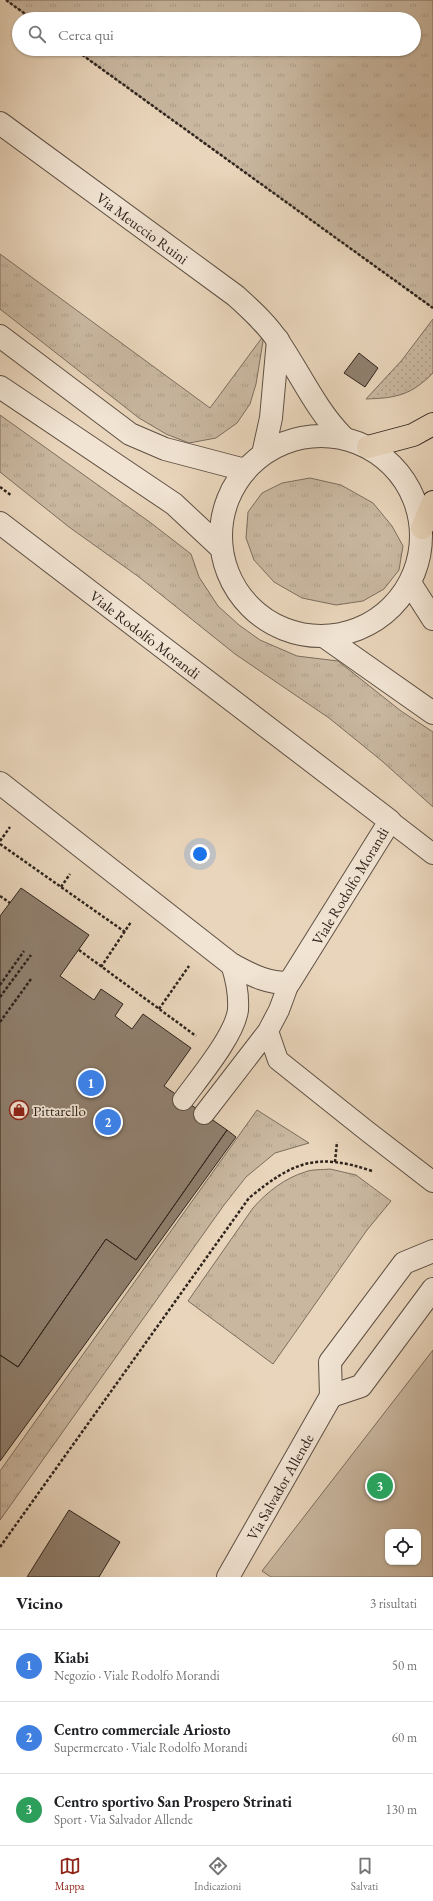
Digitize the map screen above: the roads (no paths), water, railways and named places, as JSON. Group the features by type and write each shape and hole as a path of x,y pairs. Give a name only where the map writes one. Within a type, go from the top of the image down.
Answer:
{"highway":[{"path":"368,447 413,435 433,424"},
{"path":"422,528 433,502"}],"street":[{"name":"Via Meuccio Ruini","path":"0,123 236,296 258,316 278,340 331,425 343,437"},
{"path":"0,336 130,434 165,449 245,470"},
{"path":"263,454 271,418 278,340"},
{"path":"0,386 174,504 221,548"},
{"path":"315,435 343,437 368,447 389,461 406,480 416,503 422,528 418,566 410,583 395,605 375,622 351,632 325,637 301,635 277,627 256,613 240,595 228,573 221,548 221,528 226,507 233,488 245,470 263,454 288,441 315,435"},
{"name":"Viale Rodolfo Morandi","path":"0,522 390,821 289,984"},
{"path":"410,583 433,619"},
{"path":"325,637 433,713"},
{"path":"0,783 232,964 260,980 289,984"},
{"path":"433,1251 404,1263 330,1362 331,1396 362,1386 433,1289"},
{"name":"Via Salvador Allende","path":"228,1577 331,1396"}],"lane":[{"path":"390,821 433,854"},
{"path":"183,1100 229,1034 238,1011 238,989 232,964"},
{"path":"204,1114 268,1031 279,1010 289,984"},
{"path":"268,1031 278,1060 433,1182"}],"place":[{"name":"Kiabi","path":"91,1083"},
{"name":"Pittarello","path":"19,1110"},
{"name":"Centro commerciale Ariosto","path":"108,1122"},
{"name":"Centro sportivo San Prospero Strinati","path":"380,1486"}]}
